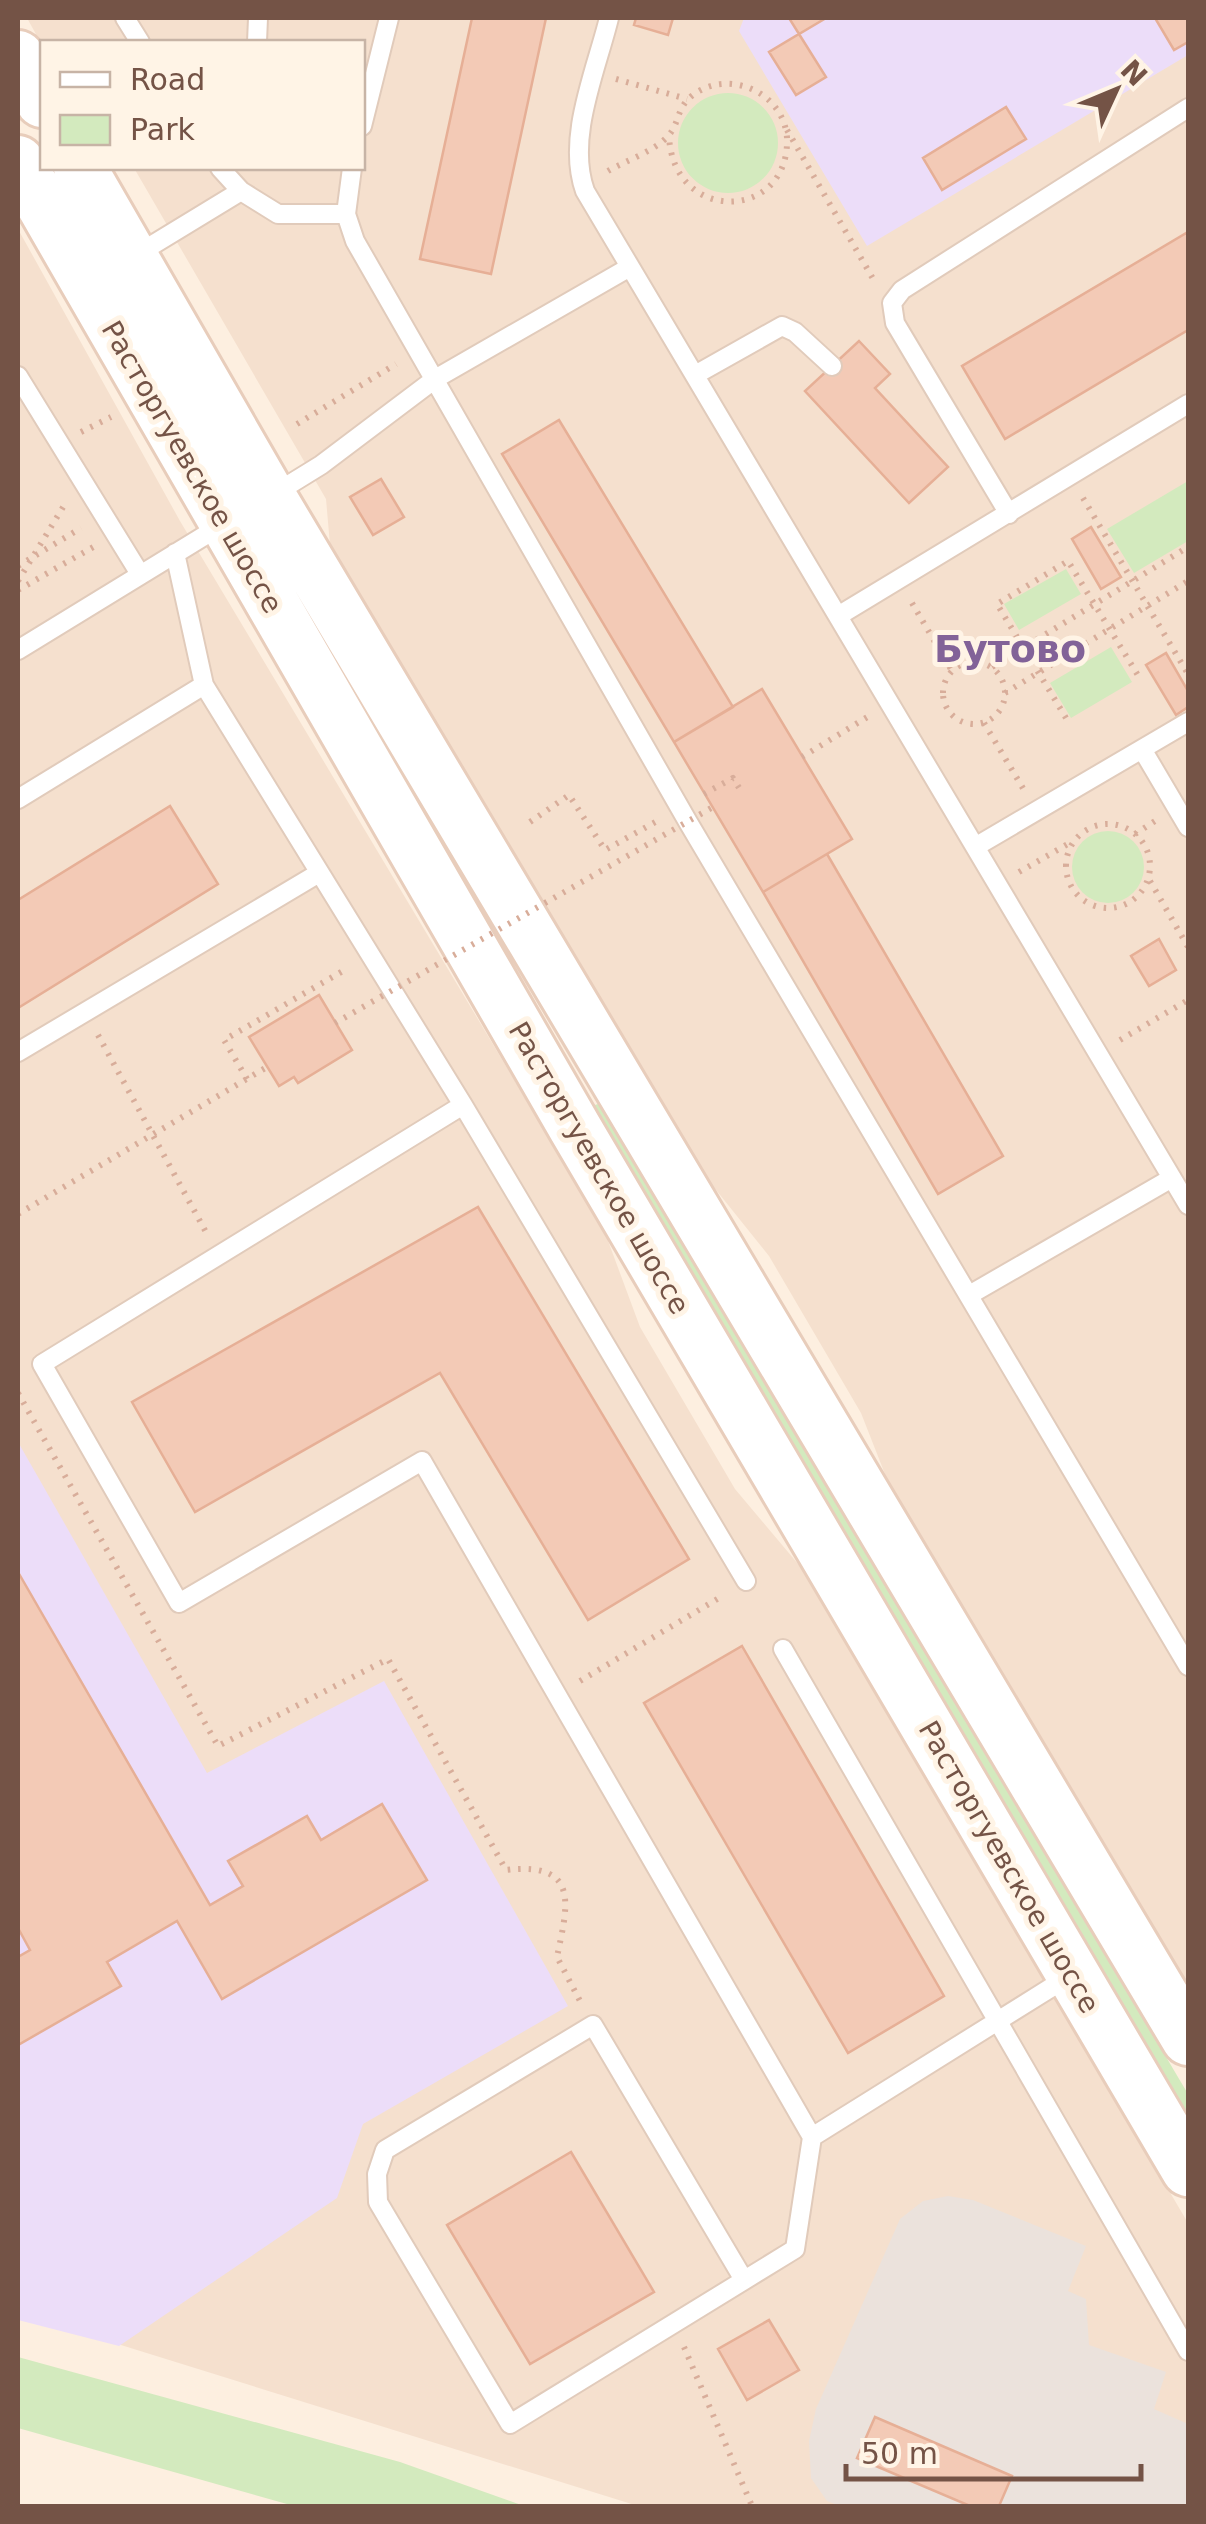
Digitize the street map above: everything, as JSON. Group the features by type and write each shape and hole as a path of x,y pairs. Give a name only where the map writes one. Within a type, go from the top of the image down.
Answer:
{"main road":[{"path":"18,57 40,97"},
{"name":"Расторгуевское шоссе","path":"18,162 246,510 1188,2040"},
{"name":"Расторгуевское шоссе","path":"81,170 131,258 246,510 1072,1974 1188,2170"}],"lane":[{"path":"125,18 139,40"},
{"path":"365,114 389,18"},
{"path":"609,18 580,141 577,166 583,185 1188,1205"},
{"path":"1009,514 895,323 892,303 902,290 1188,108"},
{"path":"222,170 241,191 278,214 346,214"},
{"path":"352,170 346,214 356,241 680,808 1188,1666"},
{"path":"131,258 241,191"},
{"path":"18,650 321,465 435,379 630,267"},
{"path":"695,376 782,326 795,332 832,366"},
{"path":"18,376 140,574"},
{"path":"838,616 1188,404"},
{"path":"175,553 204,685 464,1105 746,1581"},
{"path":"18,799 204,685"},
{"path":"975,847 1188,722"},
{"path":"1142,749 1188,828"},
{"path":"18,1052 319,873"},
{"path":"464,1105 42,1364 179,1603 422,1461 812,2137 794,2249 744,2280 510,2424 378,2202 378,2174 385,2150 592,2024 744,2280"},
{"path":"971,1294 1172,1178"},
{"path":"783,1648 1188,2350"},
{"path":"812,2137 1072,1974"}],"path":[{"path":"596,73 687,99"},
{"path":"786,129 782,170 752,198 732,203 711,200 678,176 670,157 668,136 687,99 704,88 724,83 745,86 778,110 876,285 892,303"},
{"path":"583,185 668,136"},
{"path":"298,424 418,350"},
{"path":"1069,476 1188,674"},
{"path":"18,581 81,478"},
{"path":"18,566 104,514"},
{"path":"18,590 116,534"},
{"path":"992,667 1188,547"},
{"path":"1066,718 998,604 1068,561 1139,678"},
{"path":"898,580 952,670"},
{"path":"1006,694 1001,676 992,667 969,661 952,670 942,693 946,708 957,720 972,725 984,723 998,714 1006,694 1188,581"},
{"path":"802,757 890,703"},
{"path":"984,723 1037,811"},
{"path":"530,822 570,795 605,850 733,778 741,791"},
{"path":"335,1023 713,807"},
{"path":"998,885 1103,824 1120,826 1146,847 1149,880 1188,948"},
{"path":"1074,840 1066,871 1070,886 1095,907 1127,904 1149,880"},
{"path":"247,1078 224,1040 370,955"},
{"path":"1098,1053 1188,1000"},
{"path":"85,1012 218,1256"},
{"path":"18,1214 268,1067"},
{"path":"18,1393 218,1746 388,1659 506,1870 531,1867 552,1877 567,1898 568,1920 558,1957 592,2024"},
{"path":"557,1695 746,1581"},
{"path":"674,2323 752,2506"}],"shaded area":[{"path":"27,18 1188,18 1188,2001 903,1520 861,1413 769,1256 696,1165 330,545 326,499 135,170 365,170 365,40 40,41"},
{"path":"744,18 1188,18 1188,55 867,246 739,31"},
{"path":"18,229 180,521 604,1230 640,1327 735,1489 804,1571 1188,2223 1188,2506 638,2506 18,2313"},
{"path":"18,1442 207,1773 384,1681 568,2006 363,2124 337,2198 119,2346 18,2320"},
{"path":"948,2196 973,2200 1086,2246 1068,2291 1086,2299 1089,2345 1166,2372 1154,2409 1188,2424 1188,2506 840,2506 827,2501 811,2478 809,2441 816,2409 900,2219 923,2201"}],"green space":[{"path":"728,93 747,97 764,107 774,124 778,143 774,162 764,179 747,189 728,193 709,189 692,179 682,162 678,143 682,124 692,107 709,97"},
{"path":"1188,481 1188,541 1134,573 1107,529"},
{"path":"1066,569 1081,594 1019,630 1004,604"},
{"path":"1111,647 1132,682 1071,718 1050,683"},
{"path":"1108,831 1122,833 1134,841 1142,853 1142,881 1134,893 1122,901 1108,903 1094,901 1082,893 1074,881 1072,867 1074,853 1082,841 1094,833"},
{"path":"601,1103 1188,2094 1188,2124 589,1107"},
{"path":"18,2357 400,2462 524,2506 294,2506 18,2428"}],"building":[{"path":"472,18 546,18 491,274 420,259"},
{"path":"636,18 673,18 668,35 634,25"},
{"path":"789,18 826,18 799,34"},
{"path":"1155,18 1188,18 1188,42 1174,50"},
{"path":"799,34 826,77 796,95 769,52"},
{"path":"1006,107 1026,139 942,190 923,158"},
{"path":"1188,232 1188,330 1005,439 962,366"},
{"path":"859,341 890,374 875,388 948,467 909,503 805,391"},
{"path":"559,420 733,707 674,742 502,454"},
{"path":"381,479 404,517 373,535 350,497"},
{"path":"1091,527 1121,577 1101,589 1072,539"},
{"path":"1166,653 1188,691 1188,707 1176,715 1146,665"},
{"path":"762,689 852,839 763,892 674,742"},
{"path":"170,806 218,884 18,1008 18,900"},
{"path":"827,854 1003,1156 938,1194 763,892"},
{"path":"1159,939 1176,970 1149,986 1131,956"},
{"path":"319,995 352,1050 298,1083 294,1077 279,1086 249,1037"},
{"path":"478,1207 689,1559 588,1620 440,1373 195,1512 132,1402"},
{"path":"18,1572 210,1905 243,1886 228,1861 307,1816 321,1840 382,1804 427,1880 222,1999 177,1921 107,1962 121,1986 18,2045 18,1957 30,1950 18,1928"},
{"path":"742,1646 944,1996 848,2053 644,1703"},
{"path":"571,2152 654,2292 530,2364 447,2225"},
{"path":"769,2320 799,2370 747,2400 718,2349"},
{"path":"875,2417 1012,2476 999,2506 970,2506 857,2458"}],"district":[{"name":"Бутово","path":"1010,649"}]}
